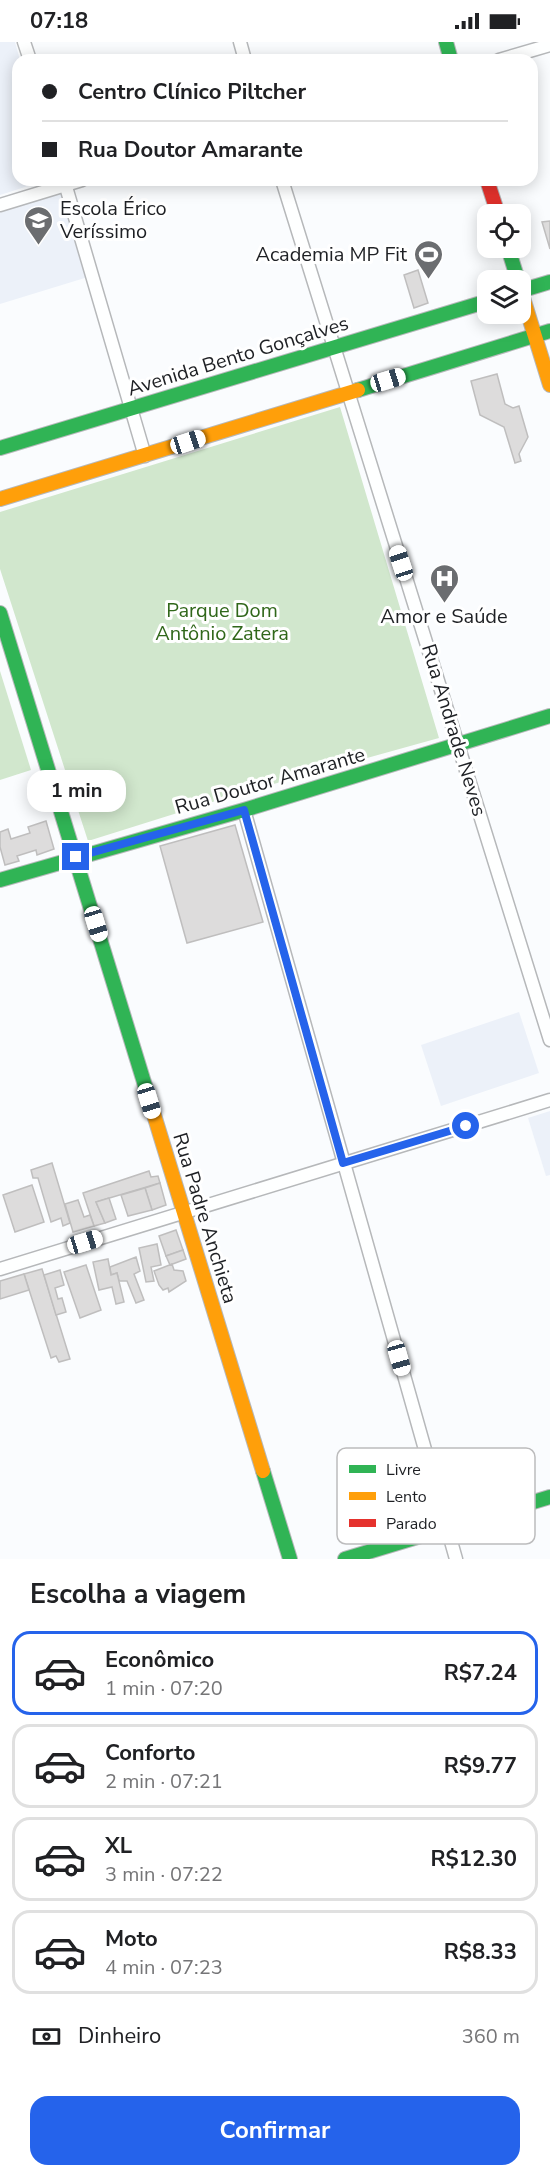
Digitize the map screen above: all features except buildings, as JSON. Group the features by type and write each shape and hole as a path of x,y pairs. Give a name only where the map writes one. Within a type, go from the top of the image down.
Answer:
{"main road":[{"path":"490,186 495,204"},
{"path":"531,287 550,282"},
{"name":"Avenida Bento Gonçalves","path":"0,448 477,304"},
{"path":"531,323 550,385"},
{"path":"0,499 550,331"},
{"name":"Rua Padre Anchieta","path":"0,614 290,1559"},
{"name":"Rua Doutor Amarante","path":"0,879 244,810 550,716"},
{"path":"535,1502 550,1497"},
{"path":"345,1559 396,1544"}],"street":[{"path":"519,54 550,45"},
{"path":"0,205 53,186"},
{"path":"65,186 145,456"},
{"name":"Rua Andrade Neves","path":"284,186 550,1040"},
{"path":"244,810 424,1448"},
{"path":"0,1269 550,1100"},
{"path":"452,1544 456,1559"}],"shaded area":[{"path":"0,42 15,42 18,54 12,54 12,186 28,186 0,195"},
{"name":"Escola Érico Veríssimo","path":"63,193 88,277 0,304 0,212"},
{"path":"519,1012 539,1073 441,1106 421,1045"},
{"path":"550,1111 550,1175 546,1176 528,1118"}],"green space":[{"name":"Parque Dom Antônio Zatera","path":"340,407 439,738 241,793 88,841 0,569 0,512"},
{"path":"0,671 31,770 0,780"}],"traffic: fast":[{"path":"446,42 449,54"},
{"path":"511,258 515,270"},
{"path":"531,288 550,282"},
{"path":"0,448 477,304"},
{"path":"358,390 550,331"},
{"path":"0,613 151,1105"},
{"path":"0,880 244,810 550,716"},
{"path":"263,1471 290,1559"},
{"path":"535,1502 550,1497"},
{"path":"345,1559 395,1544"}],"traffic: slow":[{"path":"531,324 550,385"},
{"path":"0,499 358,390"},
{"path":"151,1105 263,1471"}],"traffic: jam":[{"path":"489,186 495,204"}],"place":[{"name":"Escola Érico Veríssimo","path":"39,246"},
{"name":"Academia MP Fit","path":"428,280"},
{"name":"Amor e Saúde","path":"444,604"}],"route":[{"path":"76,857 244,810 343,1163 466,1126"}]}
